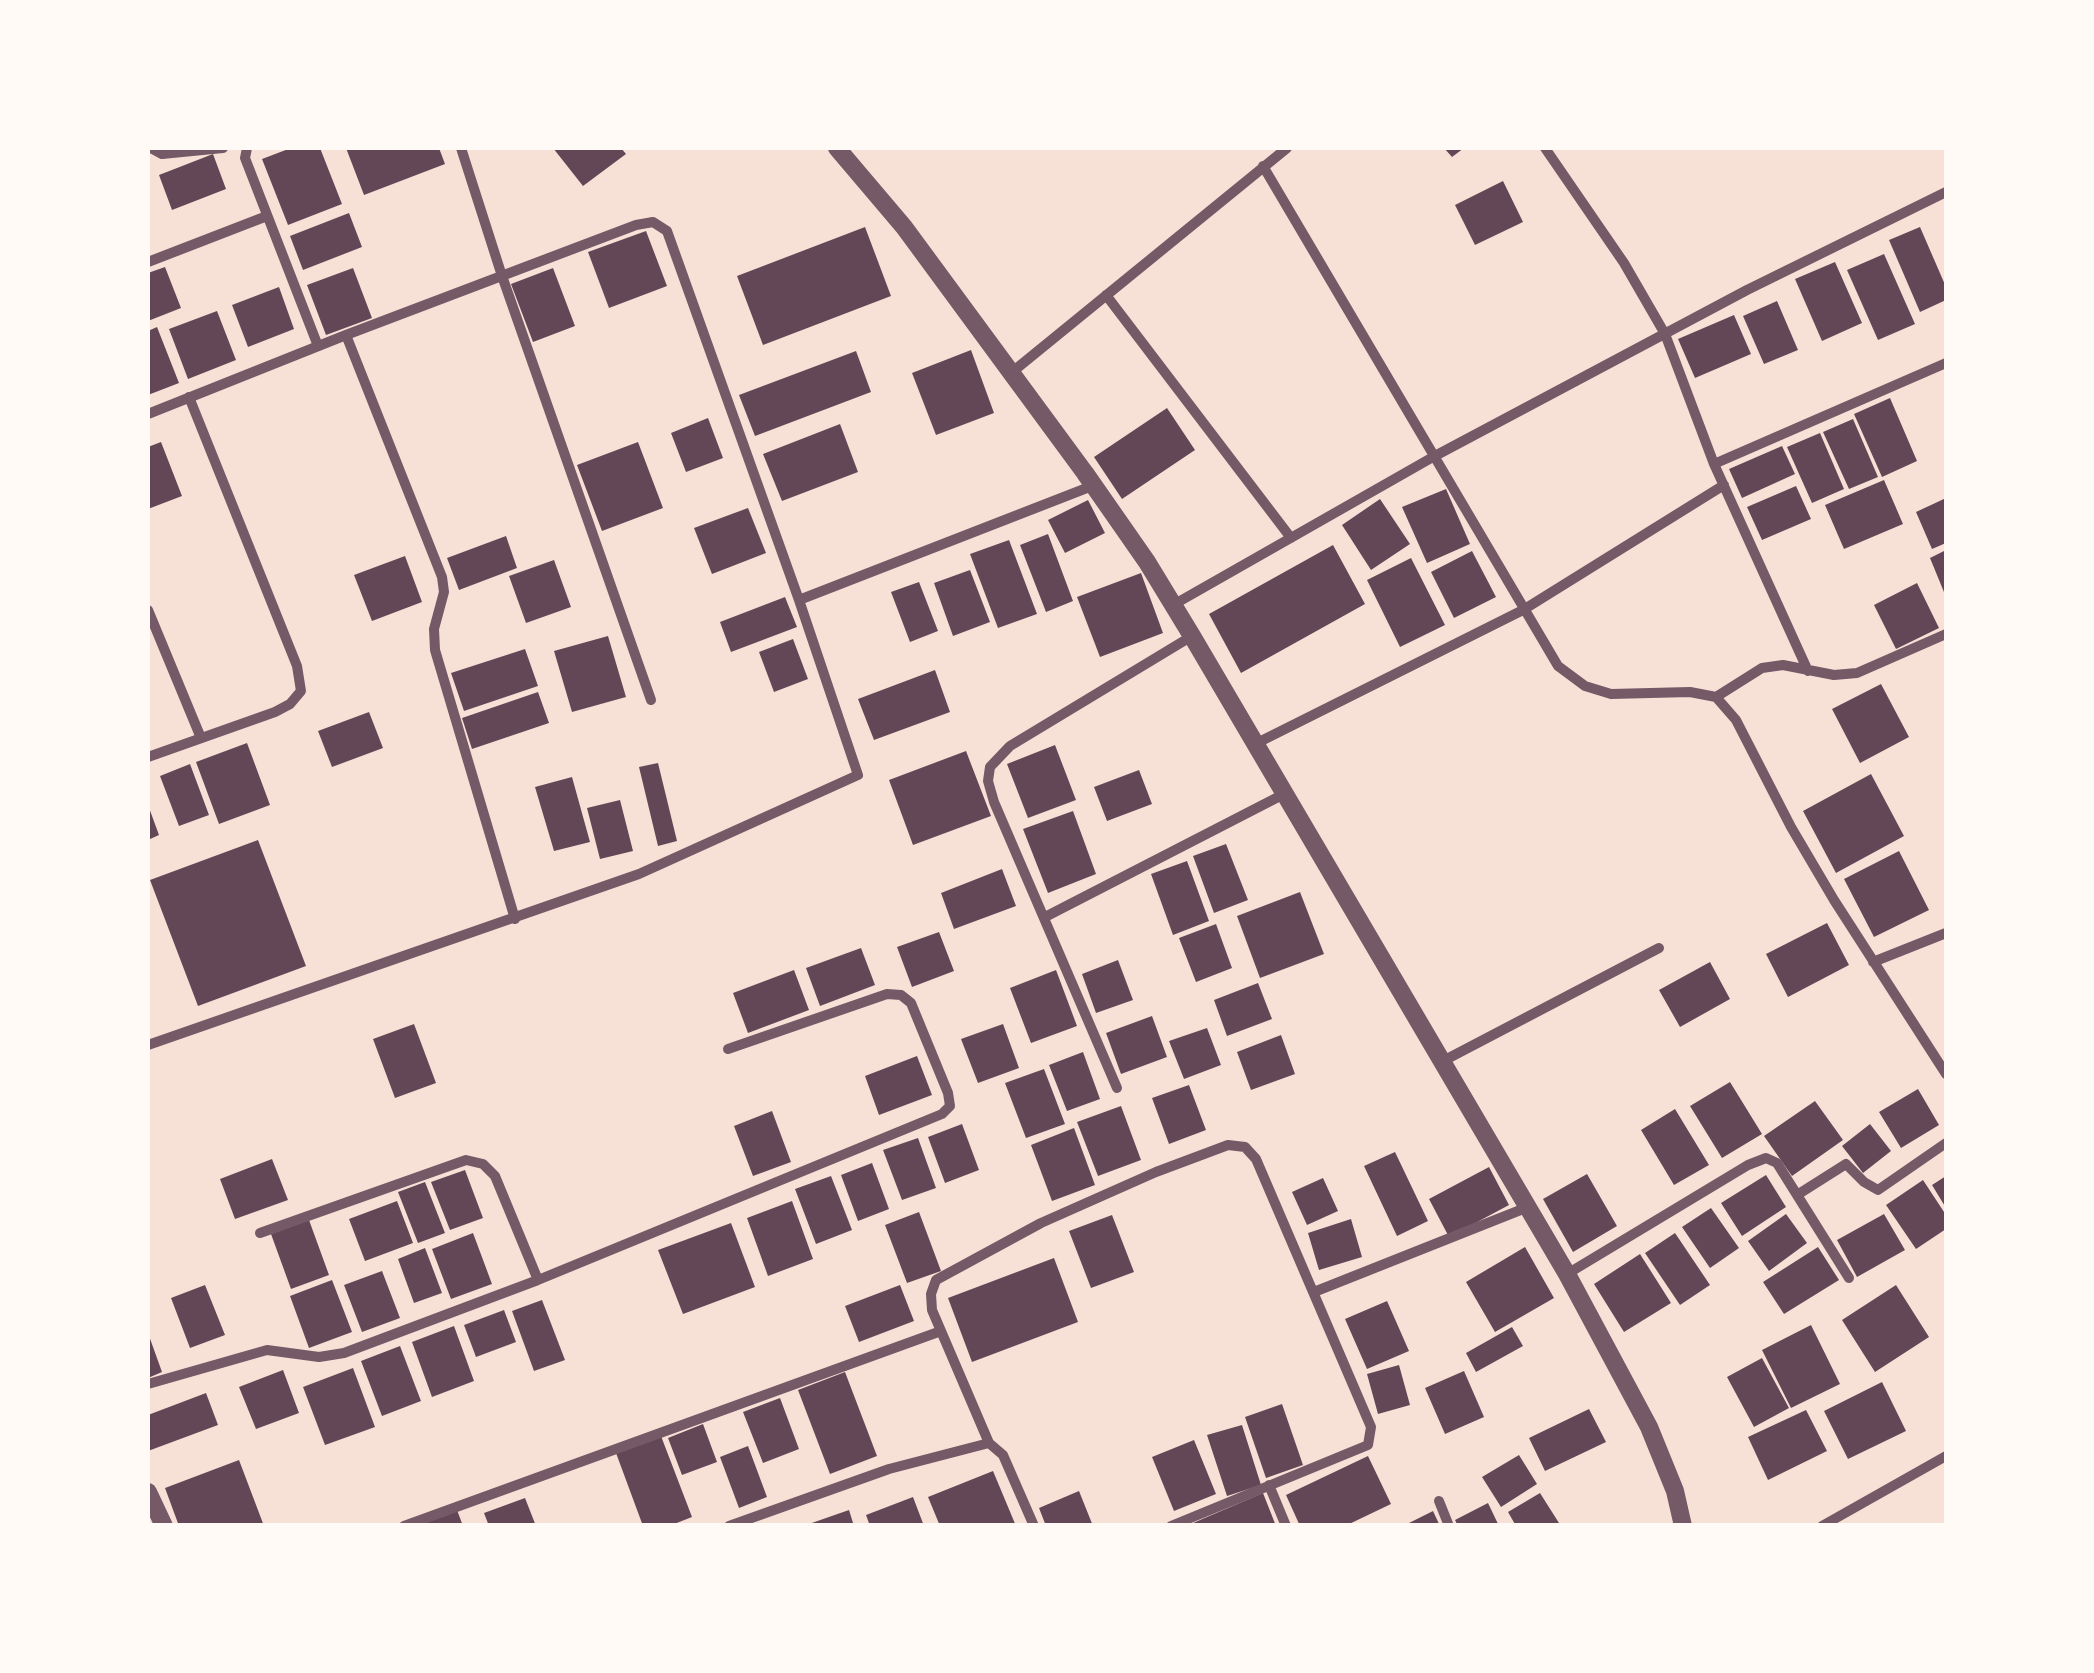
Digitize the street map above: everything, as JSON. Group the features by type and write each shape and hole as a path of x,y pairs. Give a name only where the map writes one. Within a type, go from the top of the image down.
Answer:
{"street":[{"path":"151,148 162,154 223,148"},
{"path":"247,148 245,158 318,346"},
{"path":"461,148 651,700"},
{"path":"837,148 904,227 1092,486 1173,605 1567,1274 1649,1428 1675,1491 1683,1526"},
{"path":"1011,373 1287,148"},
{"path":"1545,148 1624,263 1665,334 1714,464 1808,671"},
{"path":"1263,166 1558,666 1585,686 1611,694 1690,692 1716,697 1736,720 1791,826 1946,1074"},
{"path":"1173,605 1433,457 1946,192"},
{"path":"148,262 267,216"},
{"path":"148,414 346,335 636,225 653,222 667,230 858,775 639,874 148,1045"},
{"path":"1106,295 1291,538"},
{"path":"346,335 442,577 444,592 434,629 435,650 515,918"},
{"path":"1714,464 1946,363"},
{"path":"148,757 274,712 290,704 301,691 296,666 189,397"},
{"path":"1257,743 1523,610 1724,485"},
{"path":"799,600 1092,486"},
{"path":"148,610 201,738"},
{"path":"1716,697 1762,668 1782,665 1834,675 1858,672 1946,634"},
{"path":"1118,1088 994,802 988,781 990,767 1010,746 1192,636"},
{"path":"1045,917 1287,793"},
{"path":"1873,962 1946,933"},
{"path":"1443,1062 1660,948"},
{"path":"148,1384 267,1350 319,1358 344,1353 538,1280 942,1114 950,1106 912,1003 901,995 887,994 728,1049"},
{"path":"1797,1195 1846,1164 1878,1190 1946,1144"},
{"path":"1034,1526 1003,1455 989,1443 932,1310 931,1294 936,1280 1041,1223 1156,1172 1228,1146 1245,1146 1256,1159 1370,1427 1368,1445 1171,1526"},
{"path":"1567,1274 1766,1158 1777,1163 1849,1278"},
{"path":"260,1232 466,1160 483,1164 496,1176 538,1280"},
{"path":"1314,1292 1528,1206"},
{"path":"404,1526 940,1330"},
{"path":"729,1526 889,1470 989,1443"},
{"path":"1822,1526 1946,1456"},
{"path":"1269,1485 1286,1526"},
{"path":"148,1492 164,1526"},
{"path":"1439,1501 1449,1526"}],"building":[{"path":"291,148 320,148 342,204 288,225 262,159"},
{"path":"346,148 439,148 445,164 364,195"},
{"path":"553,148 621,148 626,154 583,186"},
{"path":"1444,148 1464,148 1452,157"},
{"path":"213,154 226,189 172,210 159,175"},
{"path":"1503,181 1523,222 1475,245 1455,205"},
{"path":"349,213 362,247 303,270 290,236"},
{"path":"865,227 891,296 763,345 737,276"},
{"path":"1920,227 1946,287 1946,300 1920,312 1889,240"},
{"path":"646,231 667,286 609,308 588,252"},
{"path":"1884,254 1915,324 1878,340 1847,270"},
{"path":"1835,262 1862,323 1822,341 1795,279"},
{"path":"165,267 181,308 148,321 148,273"},
{"path":"353,268 372,318 326,335 307,285"},
{"path":"553,268 575,326 533,342 511,284"},
{"path":"279,287 294,329 248,347 232,305"},
{"path":"1777,301 1798,350 1764,364 1743,316"},
{"path":"217,311 236,360 188,379 169,329"},
{"path":"1734,315 1751,354 1695,378 1678,339"},
{"path":"157,327 179,383 148,395 148,331"},
{"path":"971,350 994,413 936,435 912,373"},
{"path":"856,351 871,392 755,436 739,395"},
{"path":"1890,398 1917,461 1882,477 1854,414"},
{"path":"1167,408 1195,450 1122,499 1094,457"},
{"path":"708,418 723,458 686,472 671,433"},
{"path":"1853,419 1878,477 1849,489 1823,432"},
{"path":"840,424 858,472 782,501 763,454"},
{"path":"1820,433 1844,489 1812,503 1787,447"},
{"path":"161,442 182,496 148,509 148,447"},
{"path":"638,442 663,508 602,531 577,465"},
{"path":"1782,446 1795,474 1742,498 1729,469"},
{"path":"1884,480 1903,524 1844,549 1825,505"},
{"path":"1796,486 1811,519 1762,540 1747,507"},
{"path":"1446,489 1470,544 1427,563 1402,507"},
{"path":"1946,498 1946,543 1932,549 1916,512"},
{"path":"1380,499 1410,544 1371,570 1342,525"},
{"path":"1088,500 1105,533 1065,553 1048,520"},
{"path":"748,508 766,553 712,574 694,528"},
{"path":"1048,534 1073,601 1046,612 1020,545"},
{"path":"506,536 517,568 459,590 447,558"},
{"path":"1009,540 1037,614 998,628 970,554"},
{"path":"1333,545 1365,604 1241,673 1209,614"},
{"path":"1946,550 1946,597 1930,558"},
{"path":"1472,551 1496,597 1454,618 1431,572"},
{"path":"405,556 422,602 372,621 354,575"},
{"path":"1411,558 1445,625 1400,647 1367,580"},
{"path":"554,560 571,607 526,623 509,576"},
{"path":"970,570 990,622 953,636 934,583"},
{"path":"1141,573 1163,633 1100,657 1077,597"},
{"path":"919,582 938,631 910,642 891,592"},
{"path":"1917,583 1939,628 1896,649 1874,605"},
{"path":"785,597 797,627 731,652 720,622"},
{"path":"608,636 626,697 572,712 554,651"},
{"path":"793,639 808,679 774,692 759,652"},
{"path":"525,649 538,686 464,711 451,673"},
{"path":"935,670 950,712 874,740 858,699"},
{"path":"1881,684 1909,737 1860,763 1832,709"},
{"path":"538,692 549,723 472,749 462,718"},
{"path":"369,712 383,748 332,767 318,731"},
{"path":"247,743 270,805 219,824 196,762"},
{"path":"1055,745 1076,800 1028,818 1007,764"},
{"path":"966,751 991,816 913,845 889,780"},
{"path":"658,763 677,841 658,846 639,767"},
{"path":"190,764 209,815 179,826 160,776"},
{"path":"1139,770 1152,804 1107,821 1094,787"},
{"path":"1871,774 1904,836 1836,873 1803,811"},
{"path":"572,777 590,842 554,851 535,787"},
{"path":"620,800 633,851 600,859 587,808"},
{"path":"148,805 159,835 148,840"},
{"path":"1073,811 1096,874 1048,893 1023,829"},
{"path":"258,840 306,966 198,1006 150,880"},
{"path":"1226,844 1248,900 1214,913 1193,856"},
{"path":"1899,851 1929,910 1874,937 1844,879"},
{"path":"1187,861 1209,921 1173,935 1151,874"},
{"path":"1002,869 1016,906 954,929 941,893"},
{"path":"1300,892 1324,954 1260,978 1237,916"},
{"path":"1827,923 1849,965 1788,997 1766,954"},
{"path":"1216,924 1232,968 1196,982 1179,938"},
{"path":"939,932 954,971 912,987 897,947"},
{"path":"861,948 875,985 820,1006 806,968"},
{"path":"1118,960 1133,1000 1096,1013 1082,974"},
{"path":"1710,962 1730,999 1680,1027 1659,990"},
{"path":"794,970 809,1010 748,1033 733,993"},
{"path":"1056,970 1077,1026 1031,1043 1010,988"},
{"path":"1258,983 1272,1019 1227,1036 1214,1000"},
{"path":"1152,1016 1167,1057 1121,1074 1106,1033"},
{"path":"414,1024 436,1083 395,1098 373,1039"},
{"path":"1003,1024 1019,1068 978,1083 961,1039"},
{"path":"1207,1028 1221,1065 1184,1079 1169,1041"},
{"path":"1281,1035 1295,1074 1251,1090 1237,1052"},
{"path":"1083,1052 1100,1099 1067,1111 1049,1065"},
{"path":"917,1056 932,1095 879,1115 865,1076"},
{"path":"1044,1069 1065,1124 1026,1138 1005,1083"},
{"path":"1730,1082 1762,1134 1722,1158 1690,1106"},
{"path":"1189,1085 1206,1130 1169,1144 1152,1098"},
{"path":"1918,1089 1939,1125 1901,1148 1879,1112"},
{"path":"1815,1101 1843,1140 1792,1176 1764,1136"},
{"path":"1121,1106 1141,1160 1098,1176 1077,1122"},
{"path":"1675,1109 1709,1165 1674,1185 1641,1130"},
{"path":"772,1111 791,1162 753,1176 734,1126"},
{"path":"962,1124 979,1170 945,1183 928,1137"},
{"path":"1870,1124 1891,1151 1863,1173 1842,1146"},
{"path":"1074,1128 1095,1185 1052,1201 1031,1145"},
{"path":"918,1138 936,1188 902,1200 883,1150"},
{"path":"1395,1152 1428,1221 1397,1236 1364,1166"},
{"path":"272,1159 288,1200 235,1219 220,1179"},
{"path":"872,1163 889,1209 858,1221 841,1175"},
{"path":"1489,1167 1509,1205 1449,1237 1429,1199"},
{"path":"465,1170 483,1218 450,1230 431,1182"},
{"path":"1587,1174 1617,1226 1573,1252 1543,1199"},
{"path":"1766,1175 1786,1207 1742,1236 1721,1203"},
{"path":"831,1176 852,1230 816,1244 795,1189"},
{"path":"1946,1176 1946,1208 1932,1185"},
{"path":"1323,1178 1338,1211 1307,1225 1292,1192"},
{"path":"1923,1180 1946,1215 1946,1229 1916,1249 1886,1205"},
{"path":"425,1182 445,1233 418,1243 398,1192"},
{"path":"397,1201 413,1243 365,1261 349,1219"},
{"path":"792,1201 813,1259 768,1276 747,1218"},
{"path":"1711,1208 1739,1248 1710,1268 1682,1227"},
{"path":"919,1212 941,1271 907,1283 885,1225"},
{"path":"1786,1214 1807,1243 1769,1271 1748,1241"},
{"path":"1884,1214 1905,1250 1857,1277 1837,1240"},
{"path":"1112,1215 1134,1272 1091,1288 1069,1231"},
{"path":"1351,1219 1362,1257 1319,1270 1308,1233"},
{"path":"309,1220 329,1275 291,1289 271,1234"},
{"path":"731,1223 755,1287 683,1314 658,1250"},
{"path":"473,1233 492,1284 451,1299 432,1249"},
{"path":"1675,1233 1710,1285 1680,1305 1645,1253"},
{"path":"1525,1247 1554,1298 1495,1332 1466,1282"},
{"path":"1818,1247 1839,1280 1784,1314 1763,1282"},
{"path":"425,1248 442,1293 414,1303 398,1259"},
{"path":"1640,1254 1671,1303 1624,1332 1594,1284"},
{"path":"1054,1258 1078,1322 972,1362 948,1298"},
{"path":"382,1271 400,1318 362,1332 344,1285"},
{"path":"332,1280 352,1332 309,1348 290,1296"},
{"path":"205,1285 225,1335 190,1348 171,1298"},
{"path":"900,1285 914,1321 859,1342 845,1306"},
{"path":"1896,1285 1929,1337 1875,1372 1842,1320"},
{"path":"542,1300 565,1360 534,1371 512,1311"},
{"path":"1387,1301 1409,1351 1367,1369 1345,1319"},
{"path":"504,1310 516,1342 476,1357 464,1325"},
{"path":"1811,1325 1840,1384 1791,1408 1762,1350"},
{"path":"454,1326 474,1381 432,1397 412,1342"},
{"path":"1512,1327 1523,1346 1476,1372 1466,1353"},
{"path":"148,1333 162,1372 148,1378"},
{"path":"400,1346 421,1401 382,1416 361,1361"},
{"path":"1762,1358 1789,1408 1754,1427 1727,1377"},
{"path":"1399,1365 1410,1405 1378,1414 1367,1374"},
{"path":"353,1368 375,1427 325,1445 303,1387"},
{"path":"283,1370 299,1413 256,1429 239,1387"},
{"path":"1464,1371 1484,1417 1445,1434 1425,1388"},
{"path":"845,1372 877,1456 830,1474 798,1390"},
{"path":"1882,1382 1906,1431 1848,1459 1824,1411"},
{"path":"206,1393 218,1425 148,1451 148,1415"},
{"path":"780,1398 799,1449 763,1463 743,1412"},
{"path":"1282,1404 1303,1465 1266,1478 1245,1417"},
{"path":"1589,1409 1606,1442 1545,1471 1529,1438"},
{"path":"1806,1410 1827,1451 1768,1480 1748,1437"},
{"path":"703,1424 717,1462 682,1475 668,1438"},
{"path":"1242,1425 1261,1485 1227,1496 1207,1435"},
{"path":"661,1436 692,1517 669,1526 643,1526 616,1453"},
{"path":"1194,1440 1216,1494 1174,1511 1152,1457"},
{"path":"748,1446 767,1497 739,1508 720,1457"},
{"path":"1519,1455 1537,1484 1501,1507 1482,1477"},
{"path":"1368,1456 1391,1504 1345,1526 1300,1526 1286,1495"},
{"path":"239,1460 264,1526 179,1526 165,1488"},
{"path":"993,1471 1016,1526 940,1526 928,1497"},
{"path":"1079,1491 1093,1526 1046,1526 1039,1508"},
{"path":"1263,1493 1276,1526 1186,1526"},
{"path":"1540,1493 1559,1523 1516,1526 1508,1512"},
{"path":"913,1497 924,1526 870,1526 866,1515"},
{"path":"525,1498 536,1526 489,1526 484,1513"},
{"path":"1488,1503 1499,1526 1458,1526 1455,1520"},
{"path":"457,1510 463,1526 417,1526"},
{"path":"849,1510 854,1526 806,1526 806,1525"},
{"path":"1433,1511 1440,1526 1403,1526"}]}
